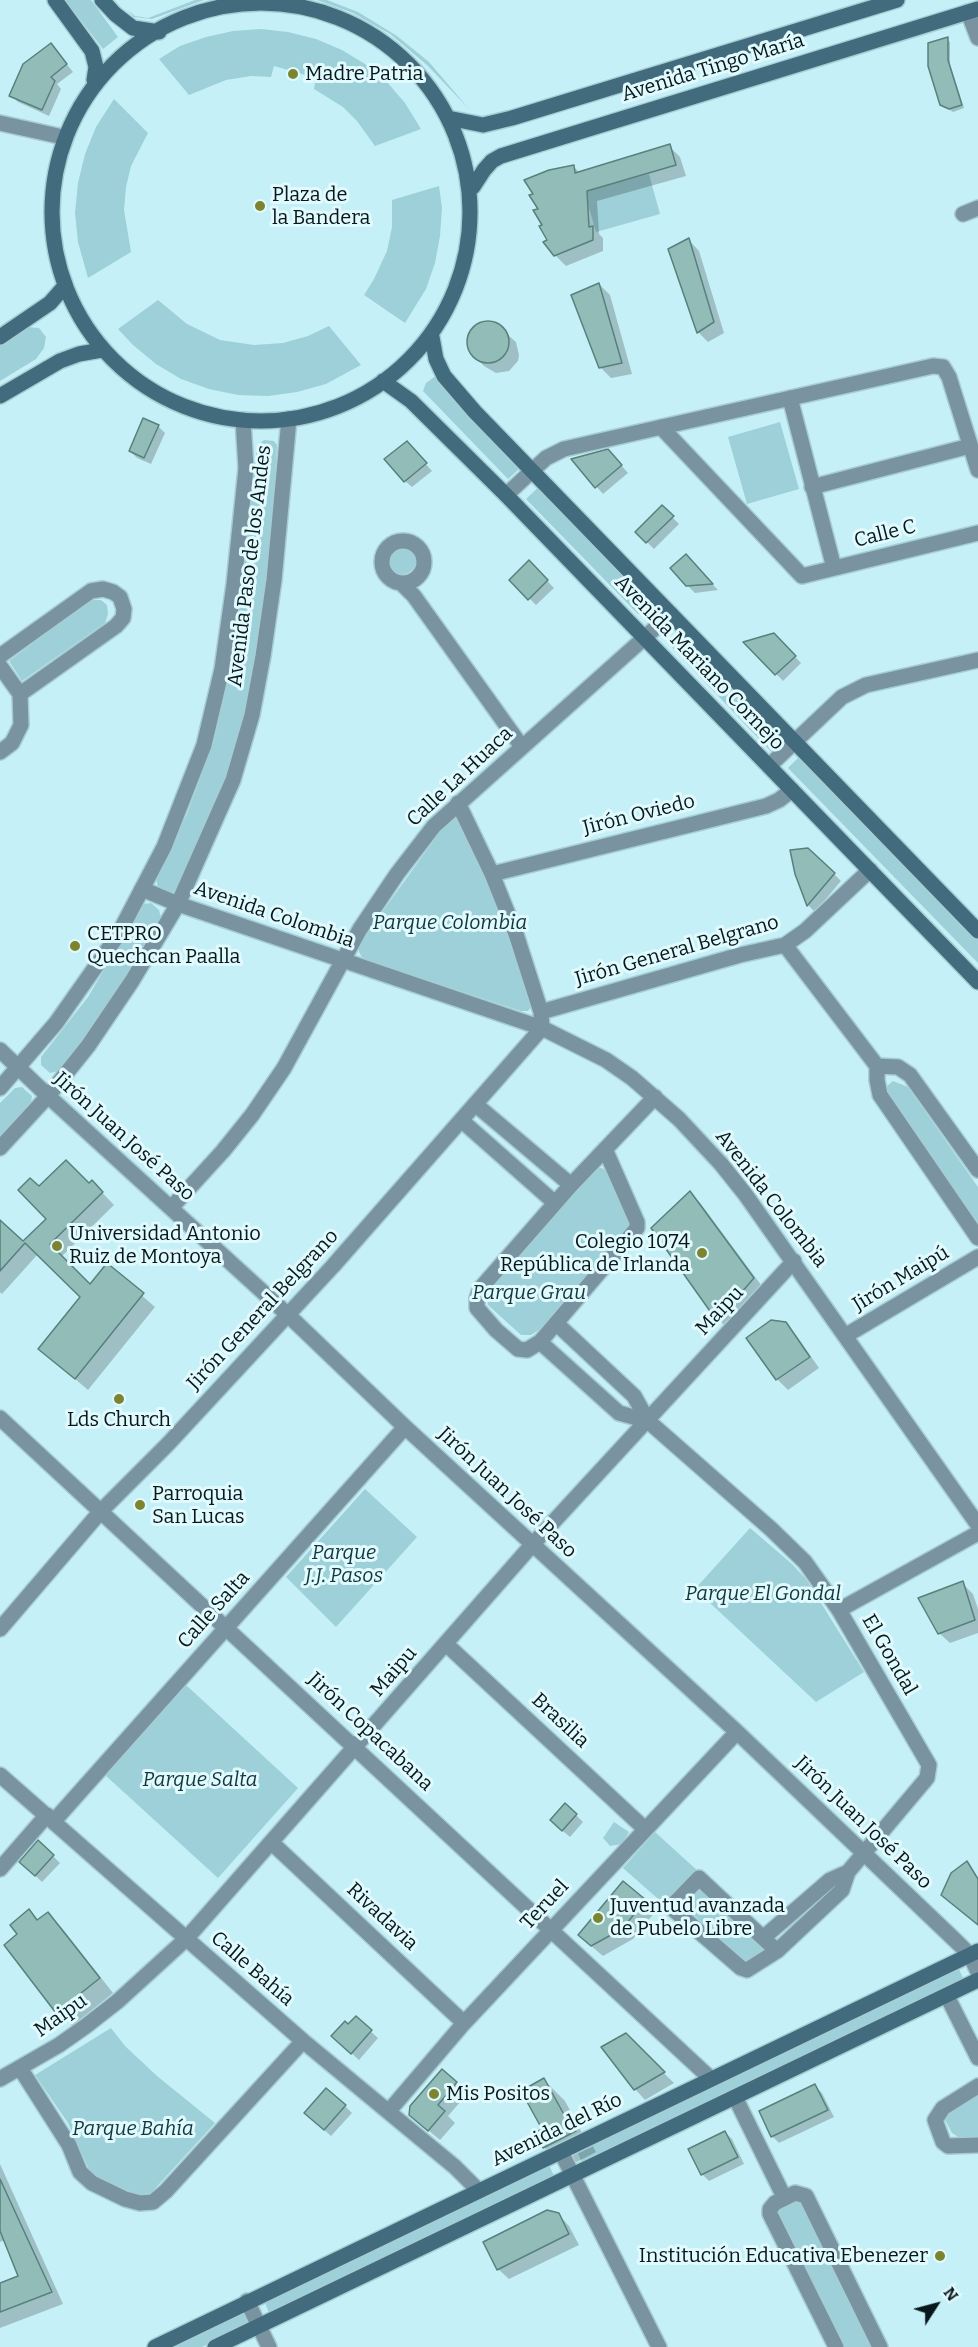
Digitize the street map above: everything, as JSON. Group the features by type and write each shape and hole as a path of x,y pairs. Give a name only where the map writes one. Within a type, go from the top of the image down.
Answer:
{"main road":[{"path":"55,0 92,51 96,67 94,80"},
{"path":"102,0 133,28 159,32"},
{"name":"Avenida Tingo María","path":"448,118 483,125 512,118 897,0"},
{"path":"271,6 302,9 327,16 369,35 406,62 432,92 459,141 472,187 476,224 470,255 459,285 432,337 408,361 383,381 355,397 322,411 289,419 243,420 205,412 162,396 125,373 102,350 77,313 64,287 50,228 52,180 63,137 80,100 94,80 121,54 159,32 195,16 231,7 271,6"},
{"name":"Avenida Tingo María","path":"472,187 492,161 501,156 973,11"},
{"path":"0,337 50,303 64,287"},
{"name":"Avenida Mariano Cornejo","path":"432,337 436,359 444,376 475,412 978,931"},
{"path":"0,396 60,362 79,354 102,350"},
{"name":"Avenida Mariano Cornejo","path":"383,381 411,401 506,495 978,982"},
{"name":"Avenida del Río","path":"155,2347 479,2192 710,2078 974,1953"},
{"path":"215,2347 978,1980"}],"street":[{"path":"973,11 978,38"},
{"path":"0,123 63,137"},
{"path":"963,214 978,208"},
{"path":"506,495 546,458 564,449 933,366 943,367 949,377 978,470"},
{"path":"790,398 834,568"},
{"name":"Avenida Paso de los Andes","path":"0,1148 48,1096 111,1014 178,904 233,780 252,715 274,580 289,419"},
{"name":"Avenida Paso de los Andes","path":"0,1088 56,1023 118,935 164,847 204,745 213,712 231,614 246,468 243,420"},
{"name":"Calle C","path":"661,427 802,576 978,533"},
{"path":"812,487 970,446"},
{"path":"414,596 416,579 424,565 420,549 406,541 398,541 386,548 381,565 390,579 409,583 416,579"},
{"path":"401,583 414,596 522,747"},
{"path":"0,656 91,591 103,589 120,597 124,609 123,618 116,626 20,694"},
{"name":"Calle La Huaca","path":"171,1208 252,1115 284,1068 341,961 407,860 434,826 671,614"},
{"path":"769,766 842,697 866,685 978,664"},
{"path":"0,666 20,694 21,725 12,743 0,752"},
{"name":"Jirón Oviedo","path":"492,874 766,806 792,790"},
{"path":"458,803 492,874 516,934 541,1012 542,1028"},
{"name":"Jirón General Belgrano","path":"541,1012 740,955 785,945 806,931 870,870"},
{"name":"Avenida Colombia","path":"142,889 178,904 341,961 542,1028 606,1060 655,1097 722,1164 794,1261 978,1525"},
{"path":"785,945 877,1066 880,1095 978,1238"},
{"name":"Jirón General Belgrano","path":"0,1629 101,1511 168,1444 333,1266 542,1028"},
{"name":"Jirón Juan José Paso","path":"0,1050 974,1953 978,1972"},
{"path":"877,1066 898,1067 910,1075 978,1170"},
{"path":"606,1149 637,1222 637,1228 540,1342 526,1350 518,1349 496,1330 477,1308 480,1289 571,1185 655,1097"},
{"path":"475,1104 571,1185"},
{"path":"461,1119 555,1203"},
{"name":"Jirón Maipú","path":"845,1336 978,1257"},
{"name":"Maipu","path":"0,2079 86,2026 118,2001 186,1939 532,1545 794,1261"},
{"name":"El Gondal","path":"557,1324 634,1396 648,1421 771,1529 805,1562 839,1610 929,1765 927,1778 848,1872"},
{"name":"El Gondal","path":"540,1342 619,1413 648,1421"},
{"name":"Jirón Copacabana","path":"0,1418 710,2078"},
{"name":"Calle Salta","path":"0,1869 226,1628 405,1427"},
{"path":"839,1610 978,1533"},
{"name":"Brasilia","path":"446,1644 645,1828"},
{"name":"Teruel","path":"388,2111 464,2023 737,1732"},
{"name":"Calle Bahía","path":"0,1775 303,2041 455,2167 479,2192"},
{"name":"Rivadavia","path":"272,1842 464,2023"},
{"path":"763,1938 830,1880 848,1872"},
{"path":"777,1951 699,1878 674,1905 674,1910 741,1968 747,1970 777,1951 842,1890 848,1872"},
{"path":"946,1996 978,2058"},
{"path":"20,2068 69,2145 80,2172 92,2182 125,2199 140,2203 153,2202 166,2191 303,2041"},
{"path":"978,2086 943,2108 935,2120 943,2142 948,2146 978,2145"},
{"path":"735,2097 784,2197"},
{"path":"561,2151 658,2347"},
{"path":"836,2347 770,2214 770,2209 784,2197 795,2193 806,2196 880,2347"},
{"path":"247,2301 269,2347"}],"green space":[{"path":"65,0 91,0 118,37 103,49"},
{"path":"195,0 204,0 152,19 134,17 126,9 135,16 148,18"},
{"path":"317,0 327,0 358,12 397,36 429,62 469,109 427,65 390,34 353,13"},
{"path":"261,29 288,32 316,39 342,50 365,64 387,82 405,103 421,129 375,146 357,121 343,107 314,89 316,78 274,66 271,77 251,76 226,80 189,95 159,59 180,46 206,37 233,31"},
{"path":"114,99 148,133 131,166 126,187 124,210 131,252 88,278 78,242 75,213 78,183 85,154 96,127"},
{"path":"649,174 660,214 596,232 584,191"},
{"path":"439,186 442,208 435,263 426,289 405,323 364,295 387,251 392,227 392,200"},
{"path":"158,300 187,324 220,340 254,345 283,343 308,336 329,326 361,365 326,384 297,392 268,396 238,395 209,389 181,379 156,364 118,329"},
{"path":"26,327 39,328 46,337 44,348 36,359 0,381 0,343"},
{"path":"441,372 529,460 508,479 423,391 426,383"},
{"path":"780,422 799,489 747,504 728,437"},
{"path":"264,440 274,441 277,445 275,480 264,599 247,711 235,751 206,828 177,890 171,893 158,887 156,879 187,814 214,741 233,657 257,446"},
{"path":"545,481 655,604 647,613 638,614 526,499"},
{"path":"402,546 412,550 416,560 412,570 402,574 392,570 388,560 392,550"},
{"path":"91,600 101,600 107,605 108,614 105,623 22,681 9,661"},
{"path":"685,625 794,736 775,756 668,643"},
{"path":"806,750 978,929 978,963 788,768"},
{"name":"Parque Colombia","path":"450,818 463,820 536,1000 528,1011 521,1011 363,959 359,952 359,944"},
{"path":"151,903 159,910 161,918 105,1012 59,1071 50,1073 41,1065 41,1057 88,997 143,904"},
{"path":"893,1081 908,1087 978,1187 978,1227 886,1092 887,1086"},
{"path":"22,1087 32,1096 31,1102 0,1137 0,1103 15,1088"},
{"name":"Parque Grau","path":"598,1167 607,1170 631,1225 540,1329 531,1335 521,1335 488,1305 487,1298 491,1289"},
{"name":"Parque J.J. Pasos","path":"365,1489 417,1537 336,1627 286,1577"},
{"name":"Parque El Gondal","path":"750,1528 806,1579 864,1672 816,1702 695,1589"},
{"name":"Parque Salta","path":"186,1685 298,1788 218,1878 105,1775"},
{"path":"614,1822 629,1832 622,1844 610,1846 603,1838"},
{"path":"655,1832 699,1872 666,1906 623,1868"},
{"path":"696,1890 701,1890 765,1948 765,1952 747,1964 683,1905"},
{"path":"958,1967 963,1978 582,2163 577,2151"},
{"name":"Parque Bahía","path":"111,2028 125,2046 157,2076 215,2123 151,2193 139,2195 100,2179 89,2169 68,2123 35,2075"},
{"path":"978,2093 978,2136 960,2138 952,2133 943,2116"},
{"path":"549,2165 554,2176 270,2315 265,2303"},
{"path":"792,2200 800,2201 872,2347 841,2347 778,2214 782,2205"},
{"path":"241,2313 246,2315 248,2324 202,2347 172,2347"}],"building":[{"path":"948,37 948,60 962,105 949,109 940,105 928,66 928,43"},
{"path":"51,43 67,64 51,77 55,81 42,110 9,96 23,64"},
{"path":"670,144 676,165 587,191 589,227 593,226 593,240 554,256 543,242 547,240 539,226 542,225 533,210 538,209 529,195 533,194 524,180 549,170 574,165 575,173"},
{"path":"689,238 714,322 697,333 668,249"},
{"path":"599,283 622,363 599,368 571,295"},
{"path":"488,321 496,322 503,327 508,334 508,350 503,357 496,362 488,363 480,362 473,357 468,350 467,342 468,334 473,327 480,322"},
{"path":"143,418 159,425 144,458 129,451"},
{"path":"407,441 427,463 404,482 384,459"},
{"path":"608,449 622,465 595,488 571,459"},
{"path":"662,505 674,516 646,543 635,532"},
{"path":"686,554 713,584 686,586 670,568"},
{"path":"529,560 548,580 528,600 509,580"},
{"path":"774,633 796,656 775,675 743,642"},
{"path":"808,848 835,873 807,906 795,874 790,850"},
{"path":"66,1160 89,1183 92,1180 103,1192 50,1244 90,1284 107,1263 144,1293 75,1379 38,1349 80,1297 25,1243 0,1271 0,1220 23,1241 46,1219 18,1190 30,1178 39,1186"},
{"name":"Colegio 1074 República de Irlanda","path":"690,1191 754,1278 717,1321 651,1228"},
{"path":"771,1320 786,1322 810,1357 776,1380 746,1338"},
{"path":"963,1581 975,1620 938,1634 918,1598"},
{"path":"565,1803 577,1814 562,1831 550,1820"},
{"path":"38,1840 54,1855 35,1876 19,1862"},
{"path":"967,1861 978,1879 978,1925 941,1895 951,1873"},
{"path":"623,1881 646,1900 622,1929 591,1946 578,1935"},
{"path":"29,1909 37,1920 48,1912 100,1978 56,2013 4,1945 17,1934 10,1925"},
{"path":"356,2016 372,2030 351,2054 331,2036 345,2021 348,2024"},
{"path":"626,2033 665,2072 634,2090 601,2047"},
{"name":"Mis Positos","path":"442,2069 457,2082 438,2105 445,2111 428,2131 409,2115 410,2106"},
{"path":"544,2078 567,2120 570,2118 576,2131 543,2148 535,2133 542,2129 521,2091"},
{"path":"815,2084 828,2110 771,2137 759,2111"},
{"path":"326,2088 346,2105 324,2130 304,2113"},
{"path":"725,2131 738,2157 701,2175 688,2149"},
{"path":"0,2179 52,2292 0,2312 0,2283 18,2276 0,2231"},
{"path":"547,2210 559,2213 569,2234 497,2270 483,2242"}],"place":[{"name":"Madre Patria","path":"293,74"},
{"name":"Plaza de la Bandera","path":"260,206"},
{"name":"CETPRO Quechcan Paalla","path":"75,946"},
{"name":"Universidad Antonio Ruiz de Montoya","path":"57,1246"},
{"name":"Colegio 1074 República de Irlanda","path":"702,1253"},
{"name":"Lds Church","path":"119,1399"},
{"name":"Parroquia San Lucas","path":"140,1505"},
{"name":"Juventud avanzada de Pubelo Libre","path":"598,1918"},
{"name":"Mis Positos","path":"434,2094"},
{"name":"Institución Educativa Ebenezer","path":"940,2256"}]}
